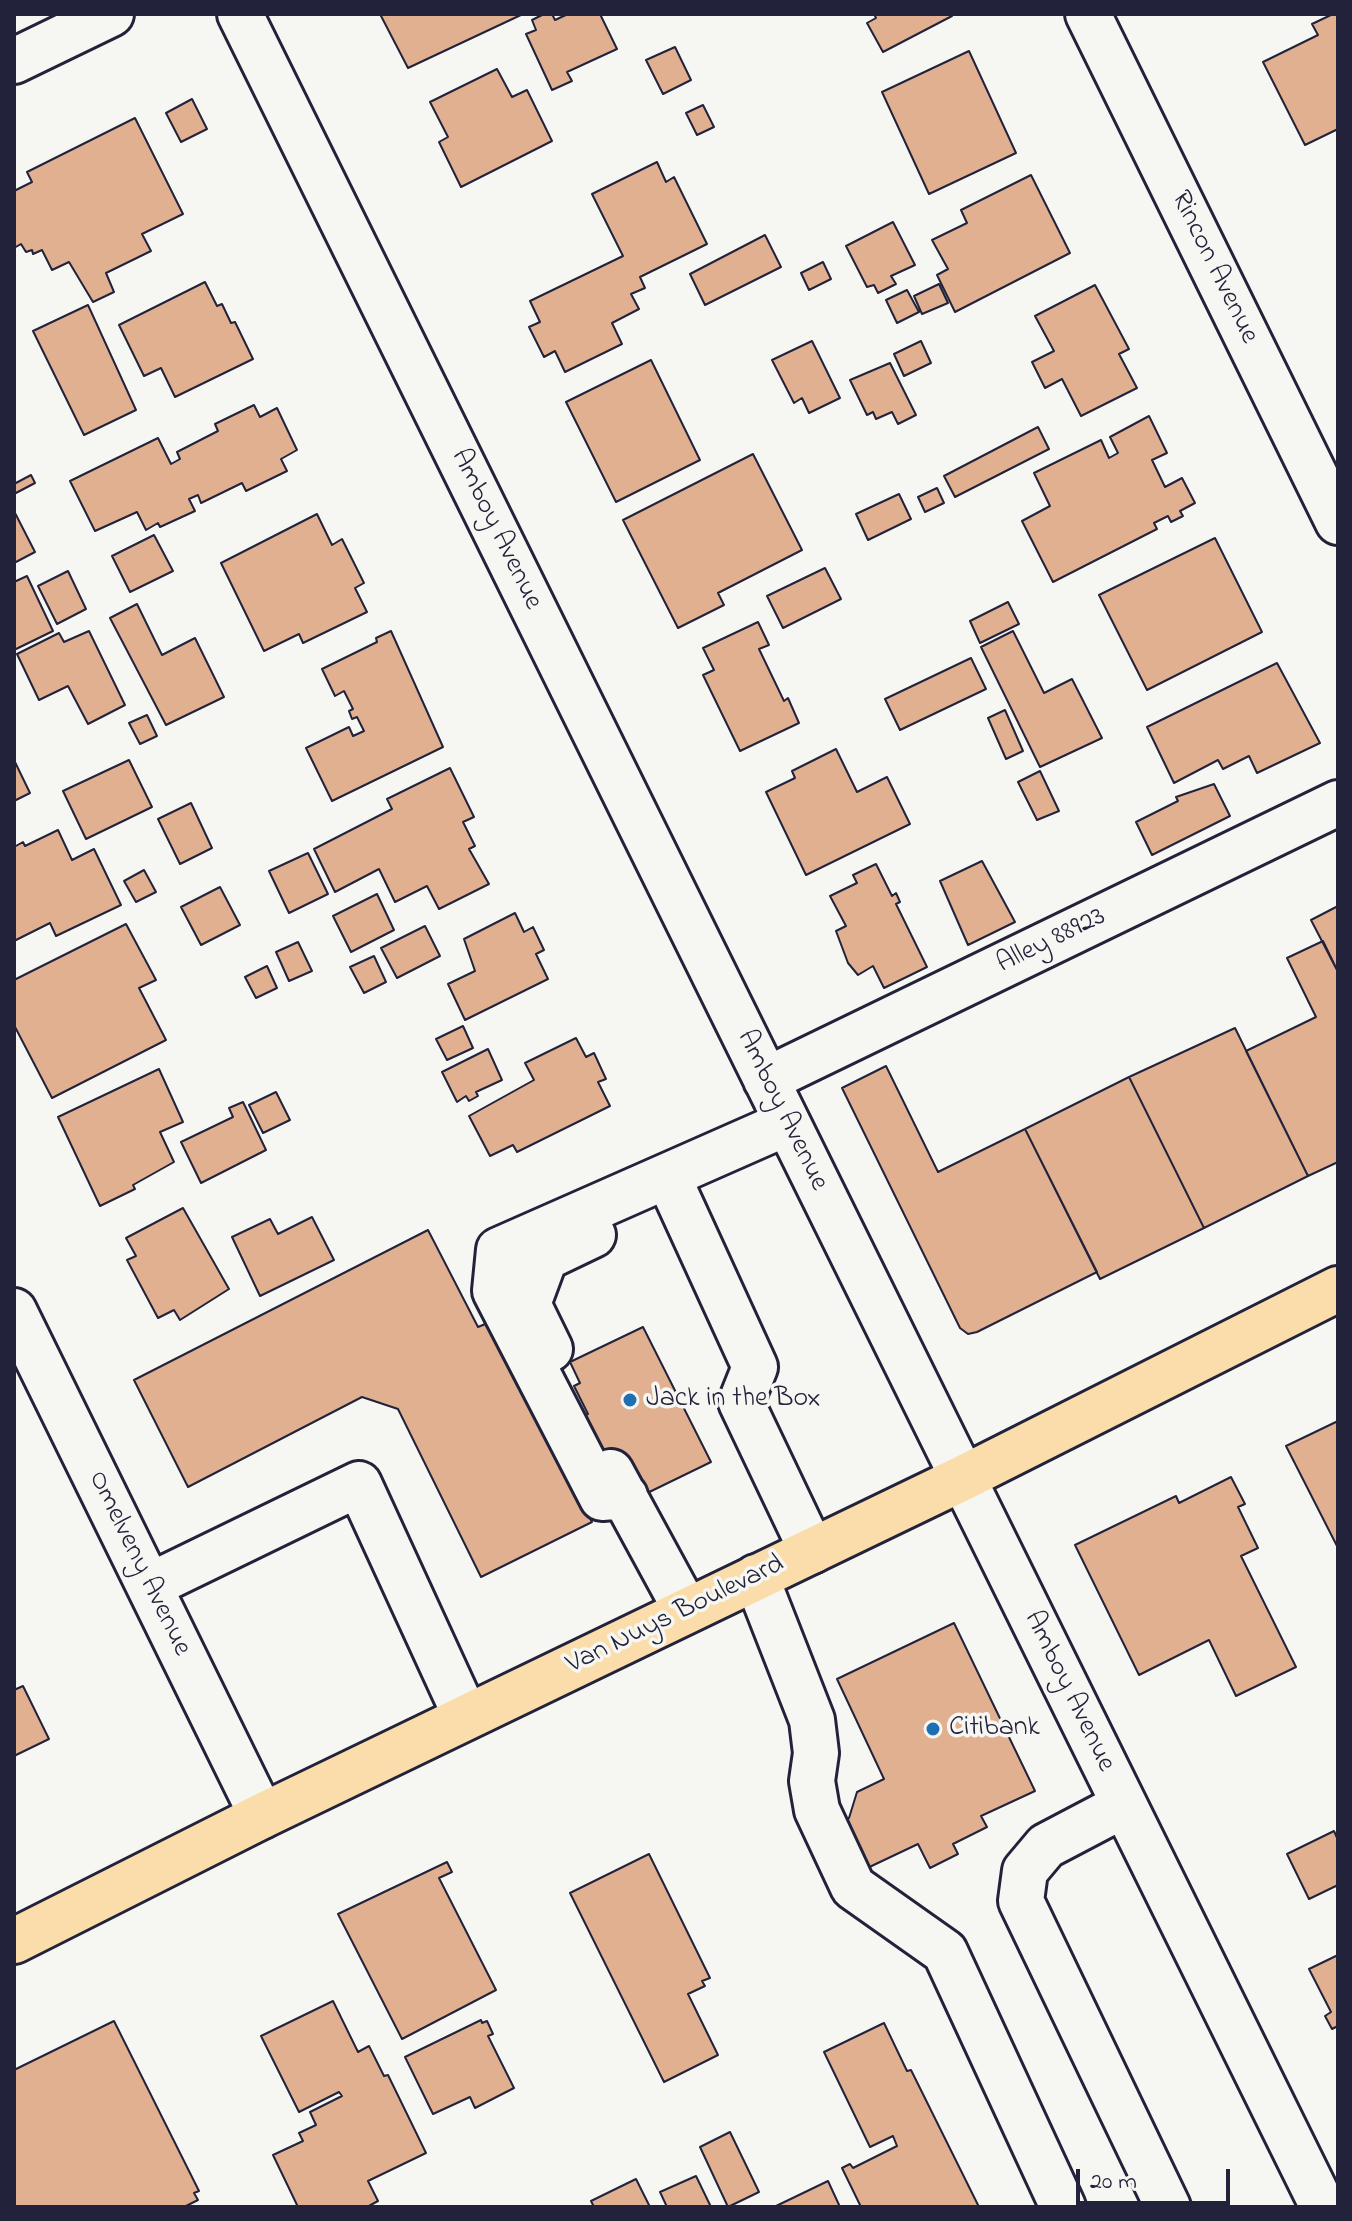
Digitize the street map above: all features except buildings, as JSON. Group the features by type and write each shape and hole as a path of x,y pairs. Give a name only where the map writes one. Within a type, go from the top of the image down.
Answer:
{"main road":[{"name":"Van Nuys Boulevard","path":"14,1941 262,1816 963,1478 1338,1289"}],"street":[{"path":"14,61 111,14"},
{"name":"Amboy Avenue","path":"240,14 1124,1805 1324,2203"},
{"name":"Rincon Avenue","path":"1088,14 1338,522"},
{"name":"Alley 88923","path":"766,1080 1338,803"},
{"path":"686,1610 617,1483 602,1498 495,1291 499,1250 787,1123"},
{"path":"668,1177 755,1367 741,1402 812,1551"},
{"path":"582,1417 528,1304 545,1258 599,1232 611,1199"},
{"name":"Omelveny Avenue","path":"14,1311 262,1816"},
{"path":"149,1586 359,1484 466,1717"},
{"path":"756,1577 812,1720 816,1753 812,1781 817,1810 853,1887 945,1952 1063,2207"},
{"path":"1124,1805 1046,1846 1025,1871 1021,1901 1168,2207"}],"place":[{"name":"Jack in the Box","path":"630,1400"},
{"name":"Citibank","path":"933,1729"}]}
